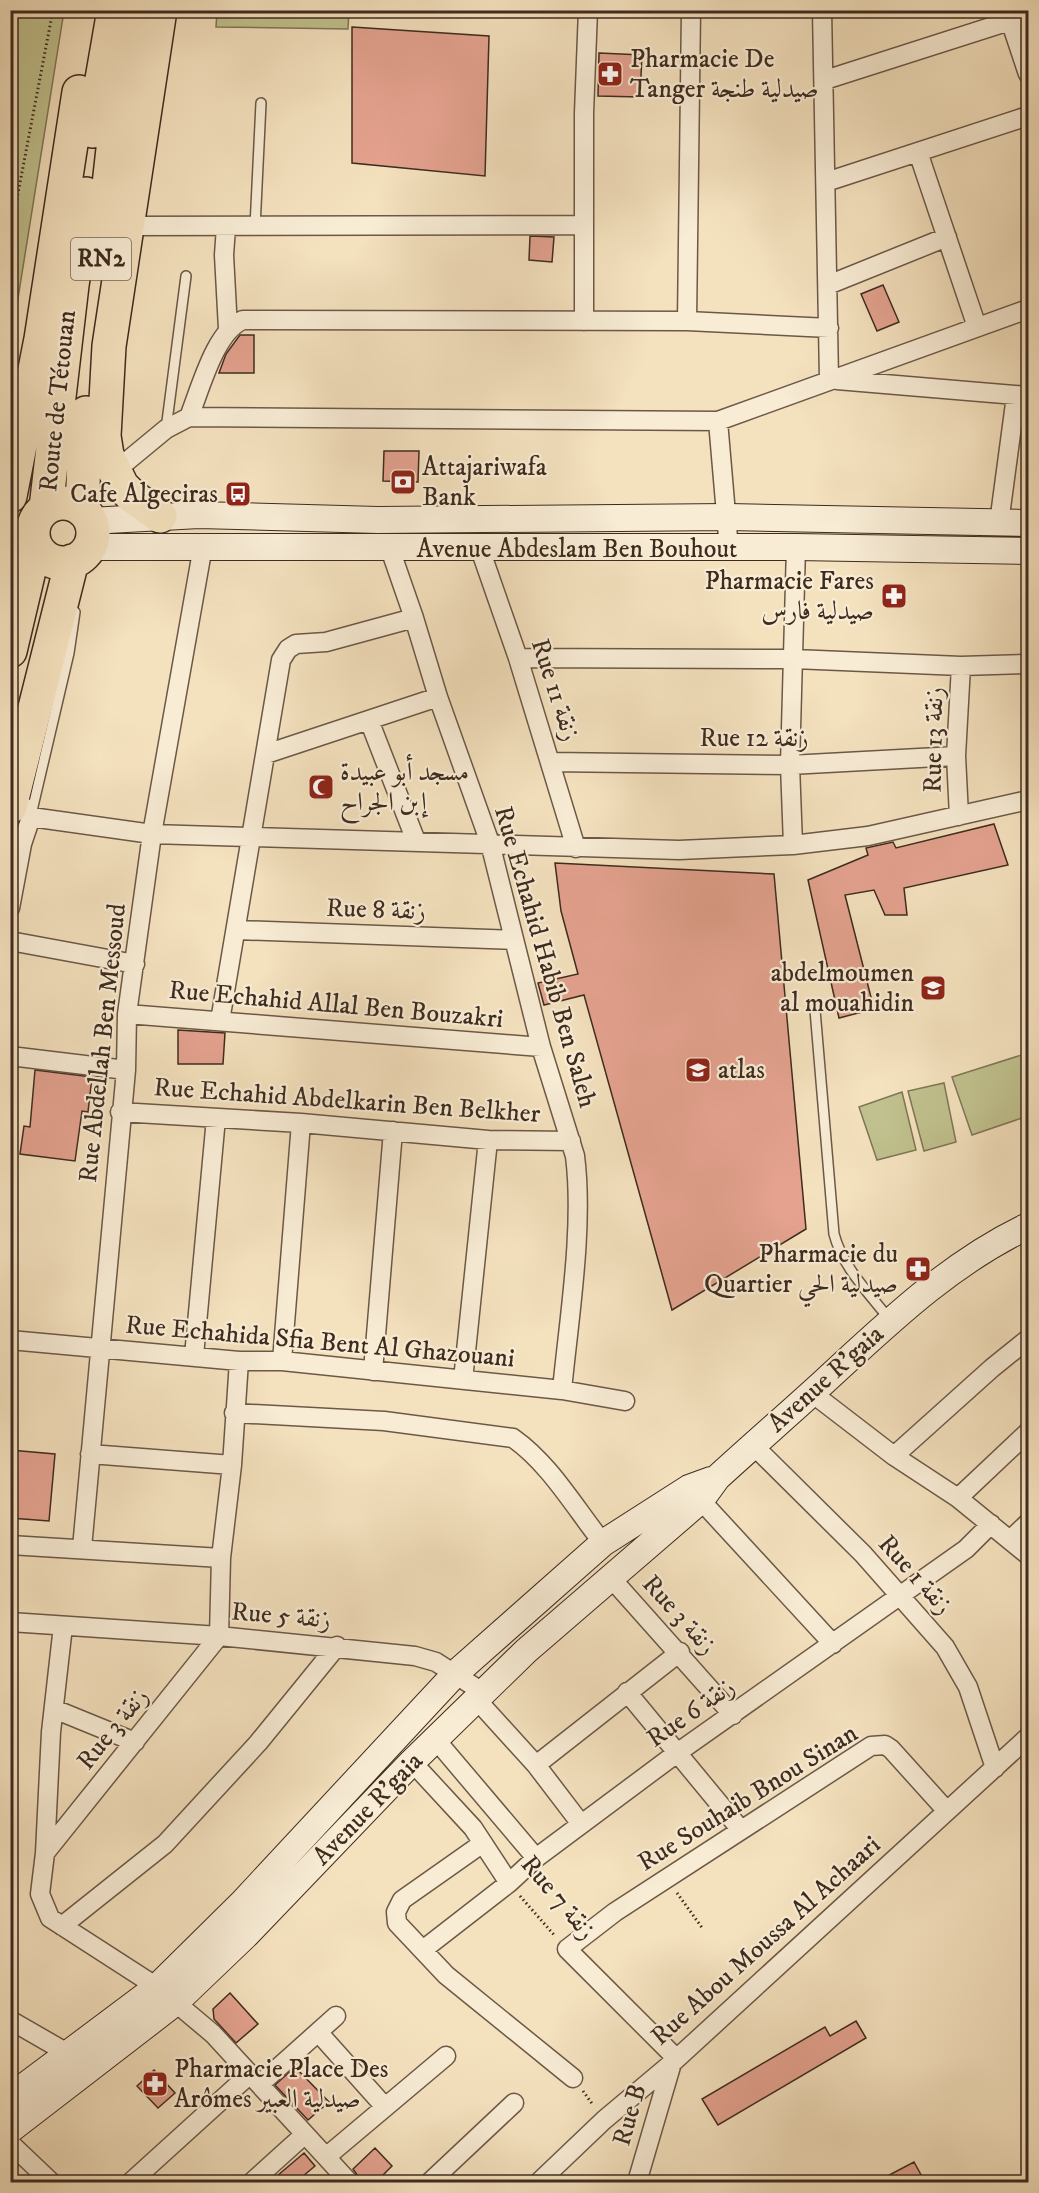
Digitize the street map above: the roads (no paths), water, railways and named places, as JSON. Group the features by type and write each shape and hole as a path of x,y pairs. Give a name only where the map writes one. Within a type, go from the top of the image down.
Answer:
{"highway":[{"path":"10,496 41,339 69,148 93,10"},
{"name":"Route de Tétouan","path":"46,508 66,331 94,128 114,10"},
{"name":"Route de Tétouan","path":"19,804 83,543 86,401 113,149 139,10"},
{"path":"160,10 109,346 104,436 114,472 133,497 160,516"},
{"path":"25,423 66,331"},
{"path":"86,401 109,346"},
{"name":"Route de Tétouan","path":"10,651 35,545 33,529 35,520 46,508 61,503 83,543"},
{"path":"35,545 51,560 83,543"}],"street":[{"path":"584,321 584,113 588,10"},
{"path":"687,321 691,10"},
{"path":"822,10 830,379"},
{"path":"825,80 1009,16 1029,15"},
{"path":"1009,16 1029,74"},
{"path":"826,182 1029,116"},
{"path":"918,152 977,327"},
{"path":"126,226 584,225"},
{"path":"189,417 228,329 224,255 226,227"},
{"path":"828,285 947,237"},
{"path":"114,472 166,429 189,417 718,421 1029,309"},
{"path":"228,329 243,320 687,321 829,328"},
{"path":"830,379 1022,396 999,523"},
{"path":"718,421 729,549"},
{"name":"Avenue Abdeslam Ben Bouhout","path":"83,543 160,516 378,520 728,517 1029,523"},
{"name":"Avenue Abdeslam Ben Bouhout","path":"83,543 390,549 795,547 1029,551"},
{"name":"Rue Abdellah Ben Messoud","path":"82,1548 102,1348 120,1112 126,1070 126,1014 152,834 203,546"},
{"path":"793,846 790,765 795,547"},
{"name":"Rue Echahid Habib Ben Saleh","path":"390,549 438,697 490,843 541,1047 571,1141 577,1175 573,1275 562,1390"},
{"name":"Rue 11 زنقة","path":"480,549 518,658 576,848"},
{"path":"220,1021 281,660 288,649 296,644 326,642 414,618"},
{"path":"518,658 794,659 961,666 1029,664"},
{"name":"Rue 13 زنقة","path":"959,816 956,756 961,666"},
{"path":"266,754 438,697"},
{"path":"369,720 416,841"},
{"name":"Rue 12 زنقة","path":"551,762 790,765 956,756"},
{"path":"10,908 22,844 19,804 152,834 679,850 793,846 868,836 1029,800"},
{"name":"Rue 8 زنقة","path":"237,930 514,940"},
{"path":"10,941 135,964"},
{"name":"Rue Echahid Allal Ben Bouzakri","path":"126,1014 541,1047"},
{"path":"10,1056 126,1070"},
{"name":"Rue Echahid Abdelkarin Ben Belkher","path":"120,1112 301,1123 488,1140 571,1141"},
{"path":"194,1356 216,1118"},
{"path":"282,1361 301,1123"},
{"path":"373,1371 393,1131"},
{"path":"464,1380 488,1140"},
{"name":"Avenue R'gaia","path":"10,2097 69,2055 167,1995 242,1903 456,1673 603,1543 695,1494 717,1478 936,1281 1009,1235 1029,1226"},
{"path":"894,1456 992,1368 1029,1339"},
{"name":"Rue Echahida Sfia Bent Al Ghazouani","path":"10,1340 239,1361 282,1361 562,1390 625,1401"},
{"path":"219,1636 221,1558 232,1465 239,1361"},
{"path":"812,1393 894,1456 958,1498 1029,1555"},
{"path":"234,1413 384,1421 513,1438 527,1448 543,1465 603,1543"},
{"path":"958,1498 1029,1432"},
{"name":"Rue 1 زنقة","path":"753,1445 823,1512 901,1595 945,1647 962,1674 995,1768"},
{"path":"90,1454 232,1465"},
{"path":"695,1494 833,1644"},
{"name":"Avenue R'gaia","path":"10,2130 167,1995 246,1935 412,1762 526,1651 611,1578 695,1494"},
{"path":"1011,1539 1029,1523"},
{"name":"Rue 6 زنقة","path":"424,1949 509,1883 536,1858 677,1753 733,1715 788,1666 833,1644 966,1549 991,1524"},
{"path":"10,1545 221,1558"},
{"name":"Rue 3 زنقة","path":"611,1578 680,1652 733,1715"},
{"name":"Rue 5 زنقة","path":"10,1622 337,1646 415,1656 436,1662 456,1673 480,1697 581,1824"},
{"path":"63,1626 54,1709 45,1853 40,1894 50,1918 167,1995 213,2034 349,2182"},
{"name":"Rue 3 زنقة","path":"45,1853 219,1636"},
{"path":"62,1926 99,1899 172,1838 258,1743 337,1646"},
{"path":"536,1765 680,1652"},
{"path":"627,1692 741,1830"},
{"path":"54,1709 135,1742"},
{"name":"Rue Abou Moussa Al Achaari","path":"539,2182 604,2120 674,2060 946,1810 1029,1737"},
{"path":"436,1740 536,1858"},
{"name":"Rue Souhaib Bnou Sinan","path":"567,1948 862,1750 877,1744 891,1749 946,1810"},
{"name":"Rue 7 زنقة","path":"412,1762 457,1807 509,1883"},
{"path":"483,1843 402,1900 396,1912 397,1923 424,1949 446,1975 573,2078"},
{"name":"Rue 7 زنقة","path":"567,1948 674,2060"},
{"path":"131,2182 255,2079 336,2016"},
{"path":"10,2020 69,2055"},
{"path":"318,2032 385,2107"},
{"path":"326,2157 446,2056"},
{"name":"Rue B","path":"637,2182 674,2060"},
{"path":"430,2182 514,2103"},
{"path":"252,2182 304,2135"},
{"path":"10,2143 51,2182"}],"lane":[{"path":"255,226 261,103"},
{"path":"166,429 186,276"},
{"path":"19,804 69,653 77,598"},
{"path":"815,1010 834,1234 838,1249 848,1266 891,1320"}],"place":[{"name":"Pharmacie De Tanger صيدلية طنجة","path":"610,74"},
{"name":"Attajariwafa Bank","path":"403,482"},
{"name":"Cafe Algeciras","path":"238,494"},
{"name":"Pharmacie Fares صيدلية فارس","path":"894,596"},
{"name":"مسجد أبو عبيدة إبن الجراح","path":"321,787"},
{"name":"abdelmoumen al mouahidin","path":"933,988"},
{"name":"atlas","path":"698,1070"},
{"name":"Pharmacie du Quartier صيدلية الحي","path":"918,1269"},
{"name":"Pharmacie Place Des Arômes صيدلية العبير","path":"155,2084"}]}
